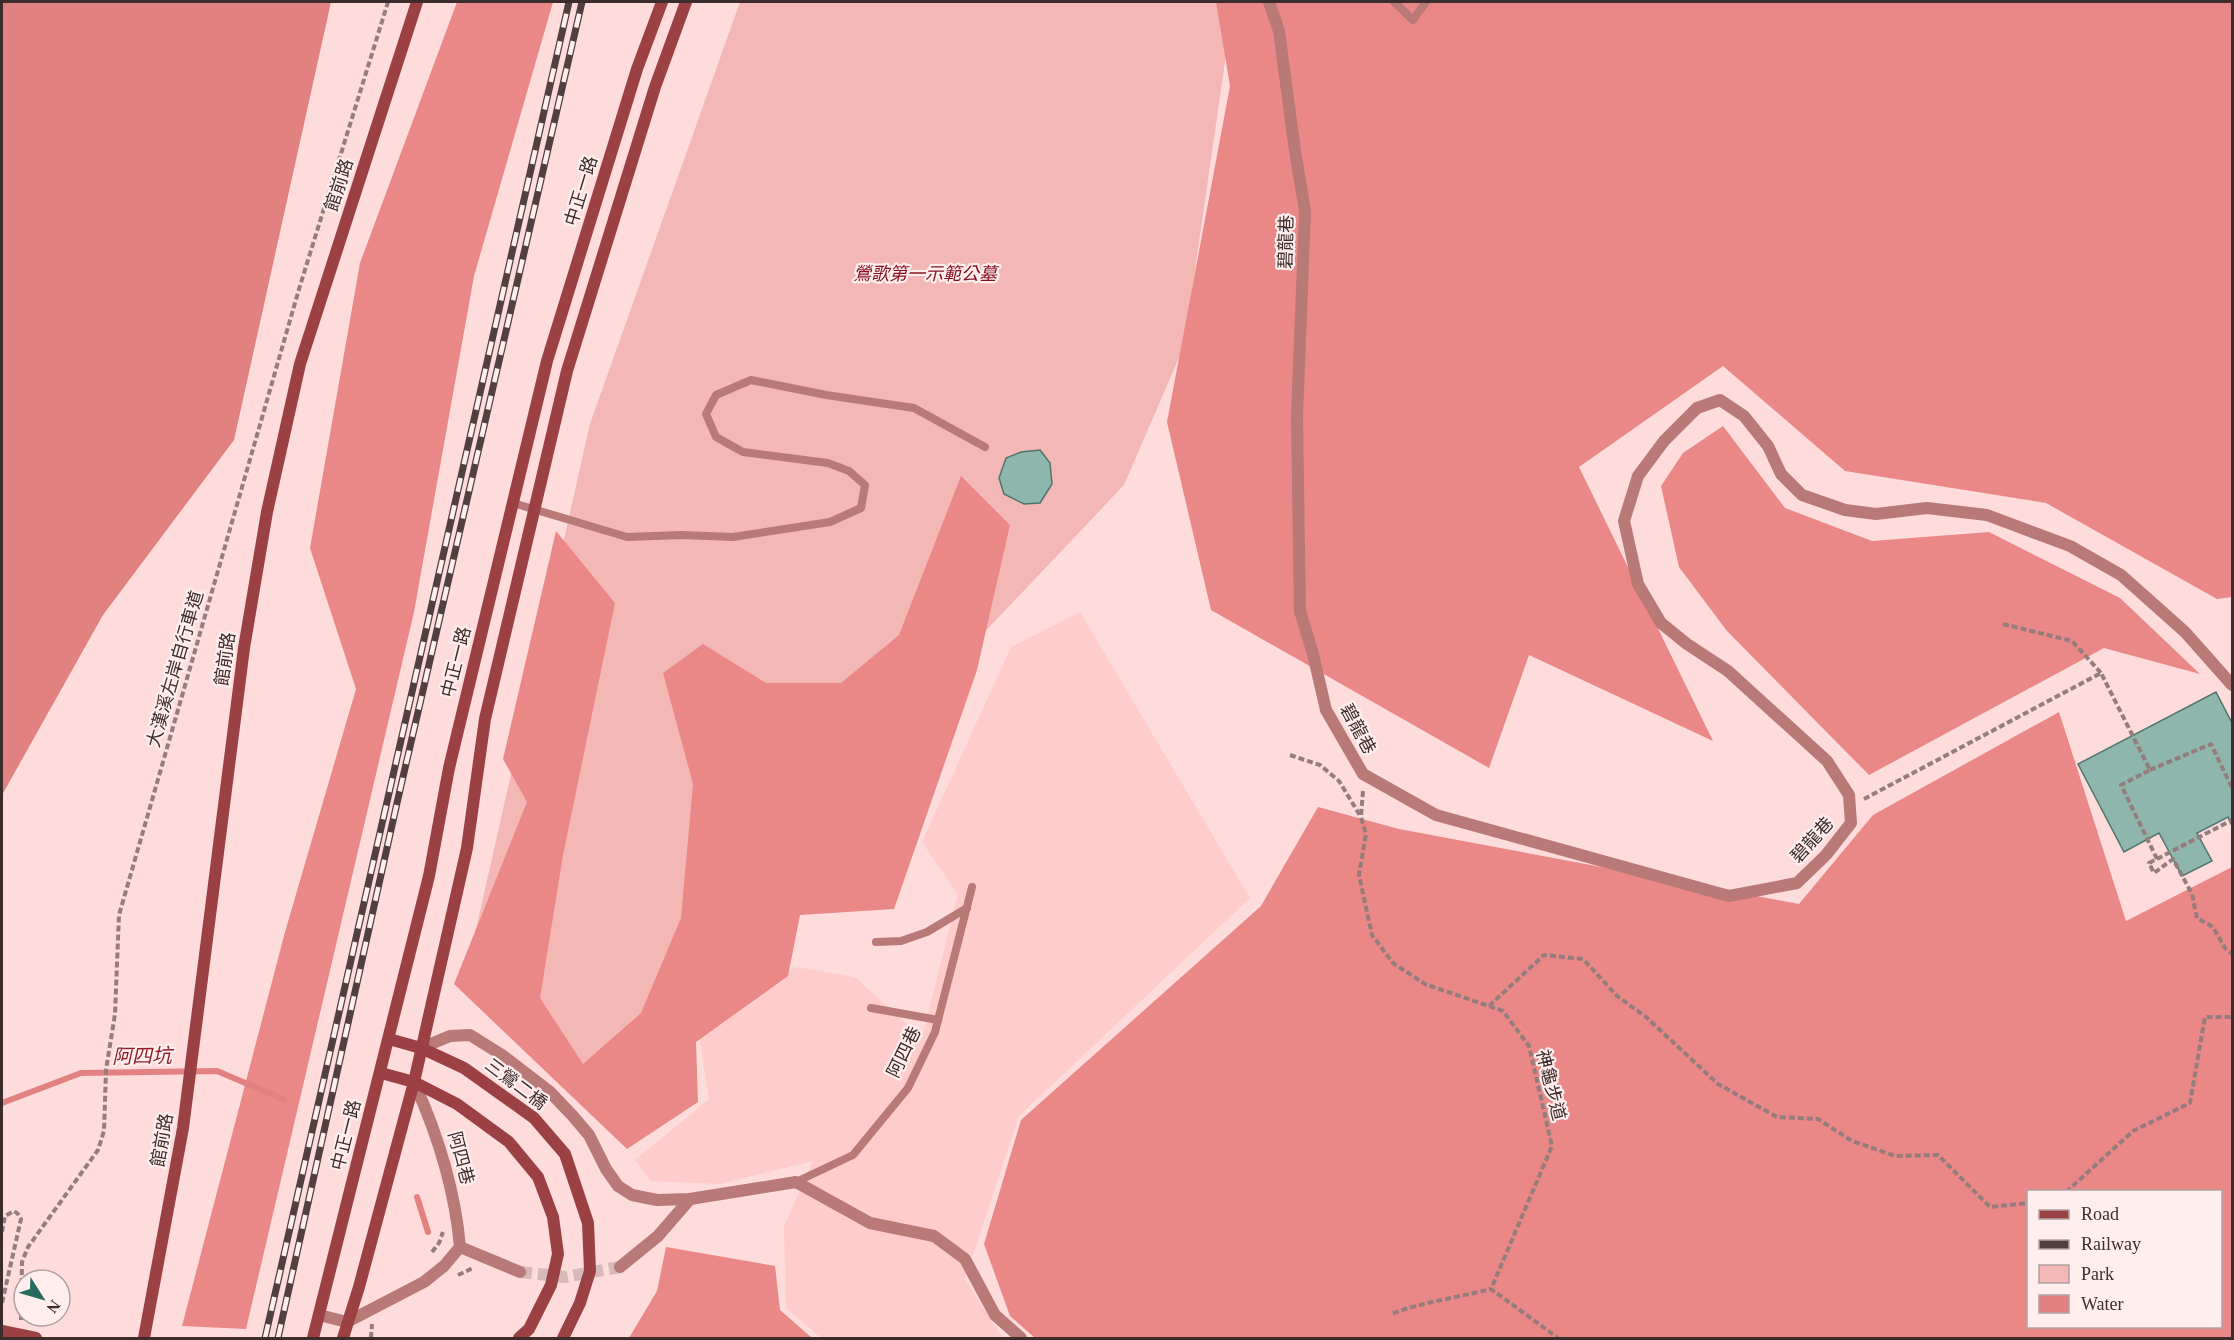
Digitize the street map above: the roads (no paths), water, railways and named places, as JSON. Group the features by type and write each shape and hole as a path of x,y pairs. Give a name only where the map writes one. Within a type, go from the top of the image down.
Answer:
{"main road":[{"name":"館前路","path":"144,1338 183,1128 244,648 267,512 300,364 417,2"},
{"name":"中正一路","path":"313,1338 429,876 449,768 547,361 638,69 662,2"},
{"path":"343,1338 363,1275 414,1082 467,848 485,719 567,371 655,87 686,2"},
{"name":"三鶯二橋","path":"389,1039 421,1048 464,1068 534,1118 565,1154 588,1222 590,1271 580,1304 563,1338"},
{"path":"381,1073 414,1082 457,1104 509,1142 538,1177 553,1217 558,1254 551,1285 529,1329 519,1338"},
{"path":"2,1331 36,1338"}],"street":[{"name":"碧龍巷","path":"1269,2 1279,31 1305,211 1297,417 1300,611 1326,710 1363,774 1436,815 1729,896 1797,883 1826,855 1851,823 1849,795 1827,761 1728,670 1661,623 1638,584 1624,521 1638,476 1664,441 1697,408 1720,400 1744,416 1768,446 1781,474 1802,495 1845,510 1876,514 1927,508 1987,515 2070,546 2121,575 2185,632 2232,685"},
{"name":"阿四巷","path":"421,1048 450,1036 470,1035 524,1071 549,1091 573,1115 589,1135 606,1169 618,1186 632,1195 657,1200 690,1199 796,1182"},
{"name":"阿四巷","path":"414,1082 441,1148 457,1214 460,1247"},
{"path":"796,1182 870,1223 934,1236 965,1259 995,1315 1022,1338"},
{"path":"620,1267 658,1236 690,1199"},
{"path":"319,1315 347,1322 424,1282 444,1266 460,1247 520,1272"}],"lane":[{"path":"1394,2 1413,20 1426,2"},
{"path":"513,503 627,537 681,535 733,537 830,522 861,508 865,485 849,471 828,463 743,452 716,437 706,414 716,394 751,380 826,395 914,408 985,447"},
{"name":"阿四巷","path":"796,1182 853,1155 908,1088 935,1032 972,887"},
{"path":"876,942 901,941 927,932 967,908"},
{"path":"871,1008 938,1020"}],"water":[{"path":"2,2 331,2 234,440 103,615 2,795"}],"waterway":[{"name":"阿四坑","path":"2,1103 81,1073 217,1071 283,1099"},
{"name":"阿四坑","path":"417,1197 428,1232"}],"tunnel":[{"path":"520,1272 565,1277 620,1267"}],"railway":[{"path":"265,1338 569,2"},
{"path":"278,1338 397,803 582,2"}],"park label":[{"name":"鶯歌第一示範公墓","path":"925,274"}]}
